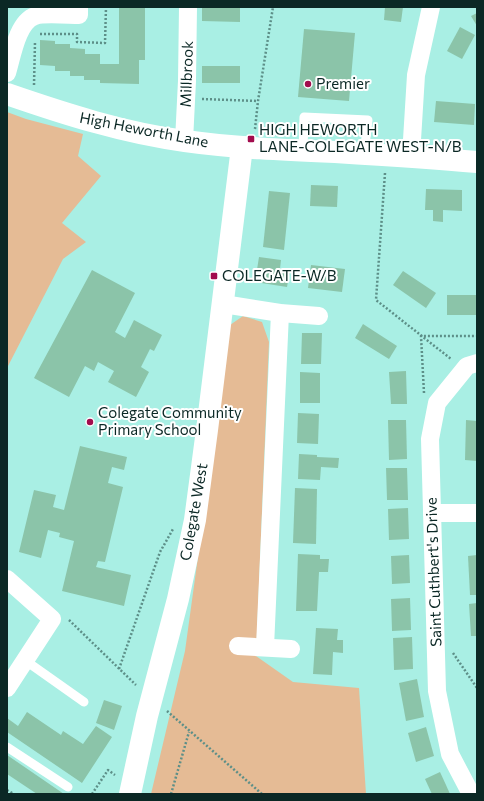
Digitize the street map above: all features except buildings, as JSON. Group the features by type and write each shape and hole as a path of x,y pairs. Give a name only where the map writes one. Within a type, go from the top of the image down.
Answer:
{"street":[{"path":"7,73 21,28 25,22 36,15 79,15 79,7"},
{"name":"Millbrook","path":"184,141 187,98 188,7"},
{"path":"411,156 416,75 431,7"},
{"name":"High Heworth Lane","path":"7,94 87,120 122,129 184,141 248,147 411,156 477,162"},
{"name":"Colegate West","path":"130,794 147,716 178,599 195,520 223,304 248,147"},
{"path":"223,304 280,313 319,316"},
{"path":"265,647 280,313"},
{"name":"Saint Cuthbert's Drive","path":"470,366 437,403 430,439 437,691 450,754 471,794"},
{"path":"432,513 477,513"},
{"path":"7,579 52,619 7,688"},
{"path":"238,646 291,649"}],"lane":[{"path":"303,150 304,117 368,120 364,154"},
{"path":"26,661 84,702"},
{"path":"7,747 68,787"}],"path":[{"path":"35,34 77,34 77,42 105,43 106,7"},
{"path":"248,147 258,100 273,7"},
{"path":"33,103 36,15"},
{"path":"187,98 258,100"},
{"path":"387,155 376,300 421,336 470,366"},
{"path":"421,336 477,336"},
{"path":"421,336 424,397"},
{"path":"119,669 160,552 178,518 195,520"},
{"path":"52,619 65,616 127,677"},
{"path":"452,652 477,688"},
{"path":"181,724 262,794"},
{"path":"171,794 189,732"},
{"path":"92,794 108,770"},
{"path":"7,790 14,794"}],"shaded area":[{"path":"7,112 26,119 83,134 78,156 101,176 62,223 86,242 63,259 7,368"},
{"path":"243,316 262,322 269,342 256,656 293,682 359,688 366,794 151,794 185,651 230,325"}],"place":[{"name":"Premier","path":"308,84"},
{"name":"HIGH HEWORTH LANE-COLEGATE WEST-N/B","path":"251,139"},
{"name":"COLEGATE-W/B","path":"214,276"},
{"name":"Colegate Community Primary School","path":"90,422"}]}
